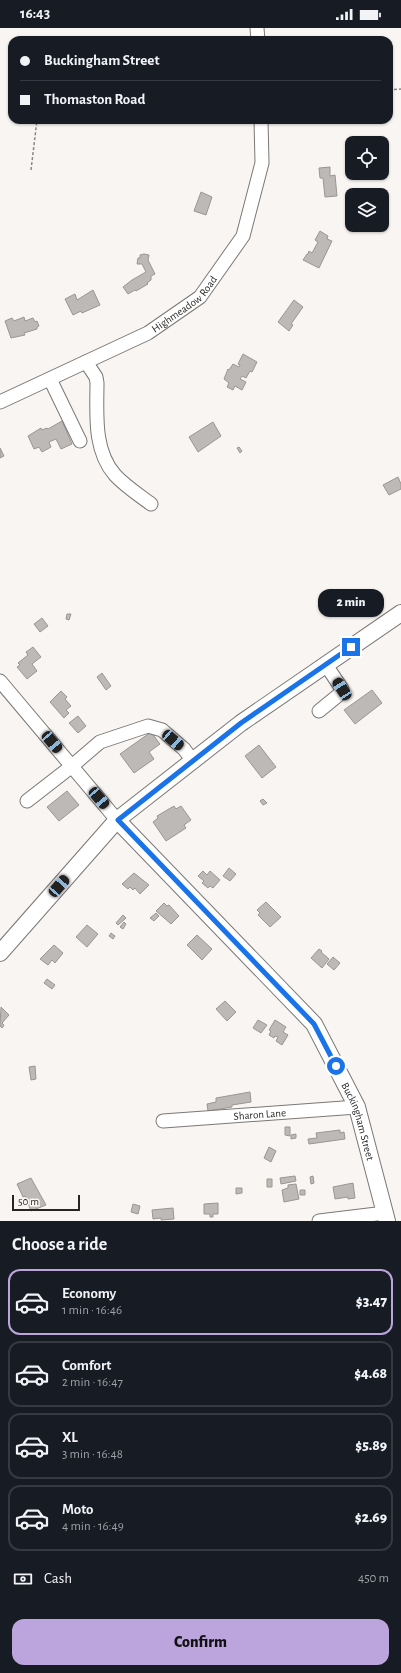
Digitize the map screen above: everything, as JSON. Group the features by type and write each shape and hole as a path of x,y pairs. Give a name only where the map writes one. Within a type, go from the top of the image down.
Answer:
{"main road":[{"path":"0,953 118,820 241,723 401,613"},
{"name":"Buckingham Street","path":"118,820 314,1024 357,1107 386,1217"}],"street":[{"name":"Highmeadow Road","path":"0,402 148,333 200,297 243,236 262,163 261,124"},
{"path":"86,362 96,376 97,425 104,459 115,476 151,504"},
{"path":"50,379 80,441"},
{"path":"319,711 339,695 342,689 326,665"},
{"path":"0,681 118,820"},
{"path":"27,800 72,766 100,742 148,726 162,730 184,749 193,761"},
{"name":"Sharon Lane","path":"163,1121 357,1107"},
{"path":"319,1221 386,1217"}],"path":[{"path":"31,170 37,124"}],"building":[{"path":"330,167 330,176 335,175 337,196 325,197 323,178 320,178 319,168"},
{"path":"201,192 212,197 206,215 194,211"},
{"path":"320,231 328,236 327,239 332,241 319,268 303,260 309,251 312,253 318,242 315,240"},
{"path":"140,255 149,255 148,260 155,274 151,276 151,280 147,283 148,284 128,294 123,287 146,272 142,264 137,264"},
{"path":"93,290 100,305 82,313 81,311 73,315 65,299 75,294 77,300"},
{"path":"294,300 303,307 291,324 293,325 289,331 278,322"},
{"path":"24,317 25,321 33,318 35,322 37,321 39,326 37,329 24,333 25,335 11,338 5,321 12,318 14,321"},
{"path":"243,354 257,362 252,372 250,371 246,378 242,376 240,379 246,382 242,390 235,386 233,390 227,387 229,383 224,379 228,369 229,370 233,364 239,367 240,365 238,364"},
{"path":"62,421 72,444 61,449 56,439 49,442 51,447 42,452 39,447 34,449 28,436 41,428 42,430 48,429"},
{"path":"213,422 221,436 198,452 189,437"},
{"path":"239,447 242,451 240,453 237,448"},
{"path":"0,448 4,456 0,458"},
{"path":"398,477 401,484 401,489 389,495 383,485"},
{"path":"67,614 71,614 69,620 66,619"},
{"path":"42,618 48,626 40,632 34,624"},
{"path":"33,647 41,657 32,664 37,671 27,679 17,667 20,665 18,663 28,655 26,652"},
{"path":"102,673 111,686 106,690 97,677"},
{"path":"372,690 382,703 355,724 344,710"},
{"path":"61,691 67,697 65,699 71,706 66,710 69,713 64,718 50,702"},
{"path":"78,716 86,726 78,733 69,723"},
{"path":"151,732 160,744 149,752 154,759 134,773 120,754"},
{"path":"259,745 276,767 262,778 245,756"},
{"path":"67,791 79,805 59,821 47,807"},
{"path":"263,799 267,803 263,805 260,801"},
{"path":"174,806 176,809 181,806 191,820 184,825 186,828 166,841 153,822 158,818 157,816"},
{"path":"229,868 236,874 230,881 223,876"},
{"path":"203,871 207,875 210,871 220,880 213,888 210,886 208,888 202,883 204,881 198,876"},
{"path":"134,873 149,885 140,894 135,888 133,890 130,887 128,889 122,884"},
{"path":"266,902 281,917 270,927 258,915 260,913 257,910"},
{"path":"164,903 167,906 169,905 179,916 171,924 156,911"},
{"path":"156,913 159,916 154,921 150,918"},
{"path":"123,915 126,918 118,925 116,923"},
{"path":"124,922 126,924 123,929 120,927"},
{"path":"87,925 98,934 87,947 76,937"},
{"path":"111,933 115,936 113,939 109,936"},
{"path":"197,935 212,949 202,960 187,945"},
{"path":"54,945 63,953 55,963 52,960 48,965 40,959"},
{"path":"319,949 329,959 322,968 311,958"},
{"path":"333,957 340,963 334,970 327,964"},
{"path":"47,979 55,985 52,989 44,983"},
{"path":"225,1001 236,1012 227,1021 216,1009"},
{"path":"1,1007 9,1015 2,1023 4,1025 2,1028 0,1026"},
{"path":"258,1020 267,1025 261,1033 253,1028"},
{"path":"275,1020 286,1027 283,1032 288,1035 282,1045 276,1041 278,1037 275,1036 274,1038 269,1035 271,1031 269,1030"},
{"path":"35,1066 36,1079 31,1080 29,1067"},
{"path":"250,1092 251,1102 208,1111 207,1104 216,1102 216,1098"},
{"path":"285,1127 290,1127 290,1136 285,1135"},
{"path":"340,1130 340,1133 344,1132 345,1139 309,1144 308,1139 317,1138 316,1133"},
{"path":"296,1134 296,1138 291,1139 291,1135"},
{"path":"269,1147 276,1151 271,1162 264,1158"},
{"path":"295,1176 296,1181 281,1184 280,1178"},
{"path":"313,1176 314,1183 311,1184 310,1177"},
{"path":"31,1178 46,1205 31,1211 25,1196 23,1197 17,1184"},
{"path":"267,1179 272,1179 272,1187 267,1187"},
{"path":"353,1183 355,1198 348,1199 348,1197 335,1199 333,1187"},
{"path":"296,1184 299,1199 284,1202 282,1190 288,1188 288,1185"},
{"path":"236,1188 242,1188 242,1193 236,1194"},
{"path":"300,1190 305,1190 305,1195 300,1195"},
{"path":"218,1203 218,1214 213,1214 213,1217 210,1217 210,1214 204,1214 204,1204"},
{"path":"133,1204 140,1206 138,1214 131,1212"},
{"path":"173,1208 174,1219 153,1219 152,1210"}],"route":[{"path":"336,1066 314,1024 118,820 241,723 351,647"}]}
